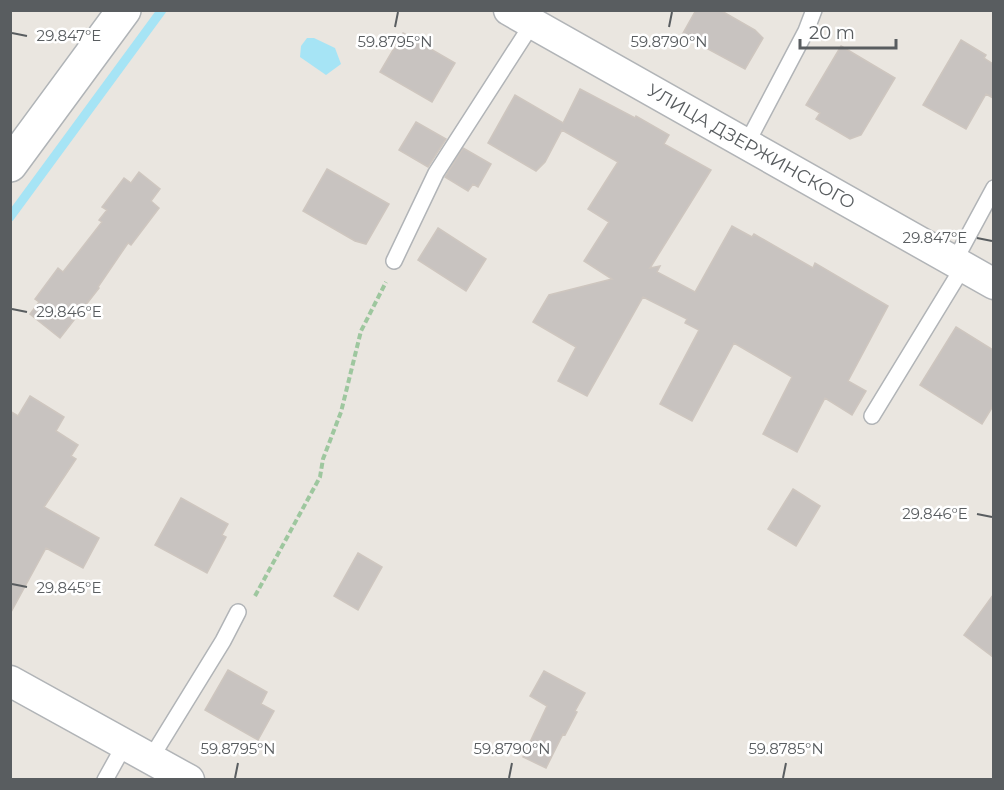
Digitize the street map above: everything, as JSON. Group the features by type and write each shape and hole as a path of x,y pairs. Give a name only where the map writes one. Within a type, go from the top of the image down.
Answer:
{"street":[{"path":"10,165 124,10"},
{"name":"УЛИЦА ДЗЕРЖИНСКОГО","path":"523,16 993,284"},
{"path":"10,681 189,780"}],"lane":[{"path":"747,142 814,10"},
{"path":"394,261 436,173 523,16"},
{"path":"872,416 959,264 993,188"},
{"path":"105,780 138,751 223,641 238,612"}],"path":[{"path":"238,612 250,606 320,477 323,459 341,412 361,331 380,296 394,261"}],"water":[{"path":"307,38 314,38 335,48 341,64 326,75 300,57 301,46"}],"building":[{"path":"696,10 720,10 755,30 763,38 745,69 682,35"},
{"path":"403,33 455,63 432,102 380,72"},
{"path":"961,40 986,55 984,58 993,64 993,98 986,94 966,129 923,105"},
{"path":"841,46 895,78 861,135 850,139 816,119 820,113 806,105"},
{"path":"580,89 669,135 664,144 711,170 650,268 660,266 657,272 695,292 732,226 752,237 754,234 813,268 815,263 888,306 848,381 866,391 852,415 825,398 797,452 763,434 792,377 734,343 692,421 660,404 699,330 685,323 687,319 643,297 587,396 558,381 576,347 533,322 549,295 612,279 584,261 609,222 588,209 618,162 562,130 545,162 536,171 488,143 515,95 563,123"},
{"path":"416,122 446,139 428,167 399,150"},
{"path":"463,148 491,164 478,187 473,184 468,191 445,177"},
{"path":"327,169 389,204 366,244 355,241 303,211"},
{"path":"139,172 160,189 151,201 159,208 131,245 128,243 99,288 60,338 30,314 39,302 35,299 58,268 63,272 102,222 99,220 107,210 102,207 124,178 131,183"},
{"path":"438,228 486,259 466,291 418,260"},
{"path":"956,327 993,350 993,406 982,424 920,385"},
{"path":"30,396 64,417 56,431 78,445 71,456 76,459 44,507 99,538 83,568 46,548 10,614 10,411 18,416"},
{"path":"793,489 820,506 796,546 768,529"},
{"path":"181,498 228,524 222,535 226,537 207,573 155,545"},
{"path":"358,553 382,567 358,610 334,596"},
{"path":"993,595 993,657 964,635"},
{"path":"228,670 267,692 261,704 274,711 258,740 205,710"},
{"path":"544,671 585,693 546,768 523,757 547,706 530,696"}],"waterway":[{"path":"10,217 162,10"}]}
